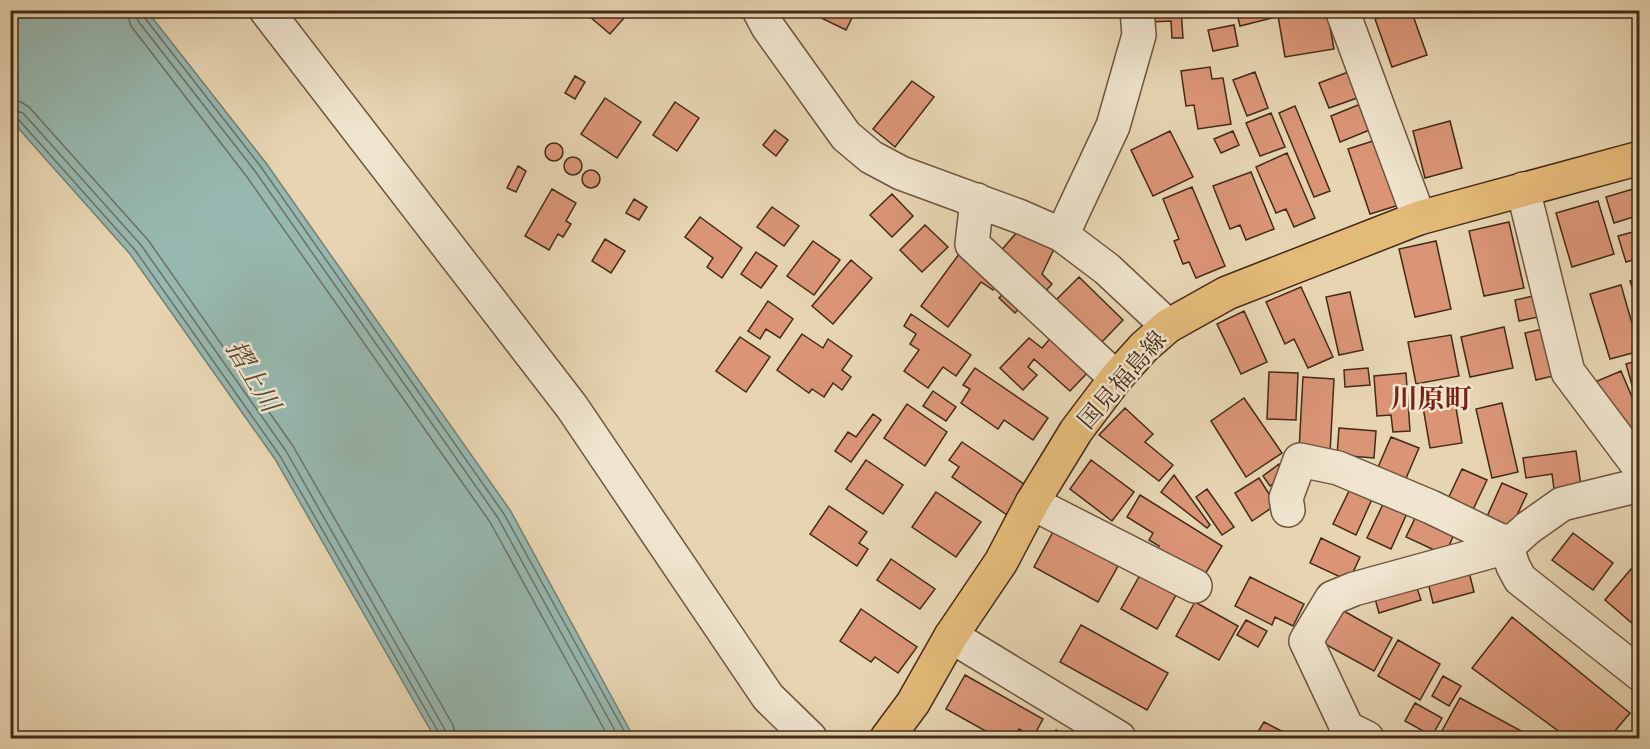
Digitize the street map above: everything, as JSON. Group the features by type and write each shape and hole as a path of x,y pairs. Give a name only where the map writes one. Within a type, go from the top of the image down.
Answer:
{"main road":[{"name":"国見福島線","path":"887,738 914,704 951,636 1001,562 1032,503 1076,431 1116,378 1144,347 1168,326 1227,293 1419,218 1640,158"}],"street":[{"path":"266,10 572,407 768,697 810,738"},
{"path":"759,10 768,27 846,136 871,157 901,173 977,200 1062,235 1107,268 1168,326"},
{"path":"1062,235 1113,126 1139,35 1137,10"},
{"path":"1342,10 1419,218"},
{"path":"1523,189 1568,372 1640,468"},
{"path":"977,200 972,244 1116,378"},
{"path":"1288,510 1286,498 1300,460 1338,468 1431,507 1510,544"},
{"path":"1367,738 1347,728 1306,641 1332,598 1354,589 1510,544 1562,504 1640,485"},
{"path":"1032,503 1195,586"},
{"path":"1510,544 1513,566 1520,579 1640,674"},
{"path":"951,636 1119,738"}],"water":[{"name":"摺上川","path":"10,11 147,11 266,163 510,510 634,738 435,738 275,459 130,254 11,120"}],"building":[{"path":"582,10 631,10 610,34"},
{"path":"805,10 856,10 846,30"},
{"path":"1151,10 1181,10 1183,38 1172,38 1171,21 1152,22"},
{"path":"1236,10 1270,10 1272,18 1240,26"},
{"path":"1277,10 1327,10 1334,49 1285,57"},
{"path":"1398,10 1411,10 1427,55 1392,67 1375,19"},
{"path":"1234,25 1238,46 1213,51 1208,30"},
{"path":"1210,67 1212,79 1223,78 1231,124 1198,129 1194,105 1186,106 1181,71"},
{"path":"1351,71 1360,97 1329,108 1319,83"},
{"path":"1255,72 1268,108 1247,116 1233,80"},
{"path":"575,76 585,82 575,99 565,93"},
{"path":"912,81 934,97 895,147 873,129"},
{"path":"605,98 641,122 617,158 581,134"},
{"path":"675,102 699,118 677,151 653,135"},
{"path":"1363,103 1372,129 1340,142 1331,116"},
{"path":"1295,106 1330,191 1314,197 1279,113"},
{"path":"1271,113 1285,147 1260,156 1246,123"},
{"path":"1450,121 1462,168 1425,178 1413,131"},
{"path":"775,130 788,140 776,156 763,145"},
{"path":"1170,131 1193,177 1153,196 1131,150"},
{"path":"1233,131 1239,145 1221,153 1214,139"},
{"path":"1376,140 1399,205 1370,214 1348,149"},
{"path":"554,143 560,146 563,152 560,158 554,161 548,158 545,152 548,146"},
{"path":"1287,153 1315,218 1294,227 1286,209 1276,213 1256,167"},
{"path":"573,157 579,160 582,166 579,172 573,175 567,172 564,166 567,160"},
{"path":"518,166 526,171 516,192 507,188"},
{"path":"591,170 597,173 600,179 597,185 591,188 585,185 582,179 585,173"},
{"path":"1251,172 1274,229 1246,240 1240,225 1230,229 1213,186"},
{"path":"1192,187 1225,266 1196,278 1189,262 1183,264 1174,241 1179,239 1163,199"},
{"path":"1640,187 1640,215 1614,223 1606,197"},
{"path":"552,189 576,203 566,221 571,224 563,237 558,234 549,250 525,236"},
{"path":"892,194 913,216 892,237 870,215"},
{"path":"634,199 647,207 639,220 626,213"},
{"path":"1598,201 1614,254 1572,267 1556,213"},
{"path":"772,207 799,226 784,246 757,227"},
{"path":"700,217 742,248 722,278 707,267 713,258 685,237"},
{"path":"1509,222 1524,288 1484,296 1469,231"},
{"path":"925,225 948,247 922,272 900,250"},
{"path":"1640,230 1640,258 1626,262 1618,236"},
{"path":"1018,231 1054,249 1042,274 1052,284 1042,295 1023,276 1027,272 998,254"},
{"path":"605,239 625,251 611,273 592,261"},
{"path":"813,241 840,260 814,295 787,276"},
{"path":"1436,241 1451,309 1415,317 1399,249"},
{"path":"962,250 1001,278 993,290 981,282 948,327 921,306"},
{"path":"756,252 777,266 761,288 741,274"},
{"path":"851,260 872,278 833,324 812,306"},
{"path":"1079,277 1123,320 1099,345 1055,301"},
{"path":"1640,278 1640,310 1630,281"},
{"path":"1621,285 1640,351 1610,359 1590,294"},
{"path":"1301,287 1333,357 1308,368 1294,339 1285,344 1266,302"},
{"path":"1008,288 1024,303 1015,313 999,298"},
{"path":"1350,292 1363,350 1339,355 1326,297"},
{"path":"1534,296 1538,317 1519,321 1515,300"},
{"path":"768,301 793,319 780,338 766,329 760,339 748,331"},
{"path":"1244,311 1267,362 1241,374 1217,324"},
{"path":"911,314 971,355 956,376 943,367 928,388 904,371 919,350 910,344 916,334 904,326"},
{"path":"1504,327 1513,368 1470,377 1461,337"},
{"path":"1543,329 1553,376 1536,380 1525,333"},
{"path":"802,334 823,348 828,339 852,356 842,370 851,377 842,390 833,383 824,397 812,389 809,393 777,370"},
{"path":"1054,334 1092,368 1070,391 1034,359 1028,367 1037,375 1023,390 1000,368 1029,338 1042,348"},
{"path":"1451,335 1459,376 1416,384 1408,342"},
{"path":"740,337 770,357 746,392 716,371"},
{"path":"1640,360 1640,390 1634,392 1626,364"},
{"path":"975,368 1048,418 1033,440 1004,420 998,429 961,403 970,389 963,385"},
{"path":"1368,368 1370,385 1345,387 1344,370"},
{"path":"1621,371 1640,416 1640,426 1619,435 1583,387"},
{"path":"1269,372 1298,373 1296,420 1267,419"},
{"path":"1406,373 1410,431 1393,432 1391,415 1377,416 1374,376"},
{"path":"1303,377 1334,379 1330,453 1299,450"},
{"path":"933,391 956,407 946,421 923,406"},
{"path":"1244,398 1282,453 1246,477 1211,421"},
{"path":"1455,402 1462,443 1430,448 1423,407"},
{"path":"1502,403 1518,472 1492,478 1476,409"},
{"path":"907,404 947,432 925,466 884,438"},
{"path":"1125,408 1153,434 1145,442 1173,465 1159,481 1099,435"},
{"path":"873,414 881,420 851,462 835,451 848,432 856,437"},
{"path":"1339,428 1376,431 1374,458 1337,455"},
{"path":"1391,437 1419,448 1404,483 1376,472"},
{"path":"962,442 1027,486 1007,515 952,477 959,467 949,460"},
{"path":"1576,451 1581,486 1554,489 1552,474 1526,478 1523,458"},
{"path":"866,460 903,485 883,514 846,489"},
{"path":"1091,460 1134,492 1112,521 1070,489"},
{"path":"1279,464 1286,475 1270,486 1263,476"},
{"path":"1462,469 1487,480 1470,516 1445,505"},
{"path":"1174,475 1210,525 1207,528 1161,492"},
{"path":"1259,478 1276,505 1252,521 1235,493"},
{"path":"1502,483 1527,494 1509,532 1485,521"},
{"path":"1351,487 1373,497 1356,535 1333,524"},
{"path":"1207,489 1234,527 1222,535 1196,497"},
{"path":"936,492 981,522 956,557 912,527"},
{"path":"1140,495 1222,546 1201,581 1155,553 1159,546 1149,540 1153,533 1127,517"},
{"path":"1385,500 1408,511 1391,549 1367,538"},
{"path":"829,506 867,532 859,543 868,549 857,566 810,534"},
{"path":"1417,514 1455,532 1445,555 1406,537"},
{"path":"1054,530 1118,566 1098,602 1034,567"},
{"path":"1573,533 1613,563 1593,590 1552,560"},
{"path":"1321,538 1360,557 1349,581 1310,563"},
{"path":"891,559 935,589 920,609 877,580"},
{"path":"1468,568 1474,592 1433,603 1427,578"},
{"path":"1631,569 1640,576 1640,630 1605,600"},
{"path":"1140,575 1176,595 1157,629 1121,609"},
{"path":"1413,576 1421,600 1379,613 1372,588"},
{"path":"1250,577 1304,604 1293,626 1275,617 1272,625 1235,606"},
{"path":"1195,602 1238,626 1219,660 1176,636"},
{"path":"861,609 917,647 898,673 875,657 871,662 840,641"},
{"path":"1342,610 1392,638 1374,671 1323,643"},
{"path":"1512,617 1630,713 1609,738 1568,738 1472,668"},
{"path":"1246,620 1267,631 1258,647 1237,635"},
{"path":"1081,625 1168,673 1147,710 1060,662"},
{"path":"1398,640 1440,664 1420,700 1378,676"},
{"path":"965,675 1043,719 1033,737 1019,729 1013,738 998,738 946,709"},
{"path":"1443,676 1461,686 1449,706 1432,696"},
{"path":"1460,698 1534,738 1438,738"},
{"path":"1415,703 1442,718 1432,736 1405,721"},
{"path":"1264,722 1295,738 1254,738"},
{"path":"1056,730 1071,738 1051,738"}],"district":[{"name":"川原町","path":"1431,399"}]}
